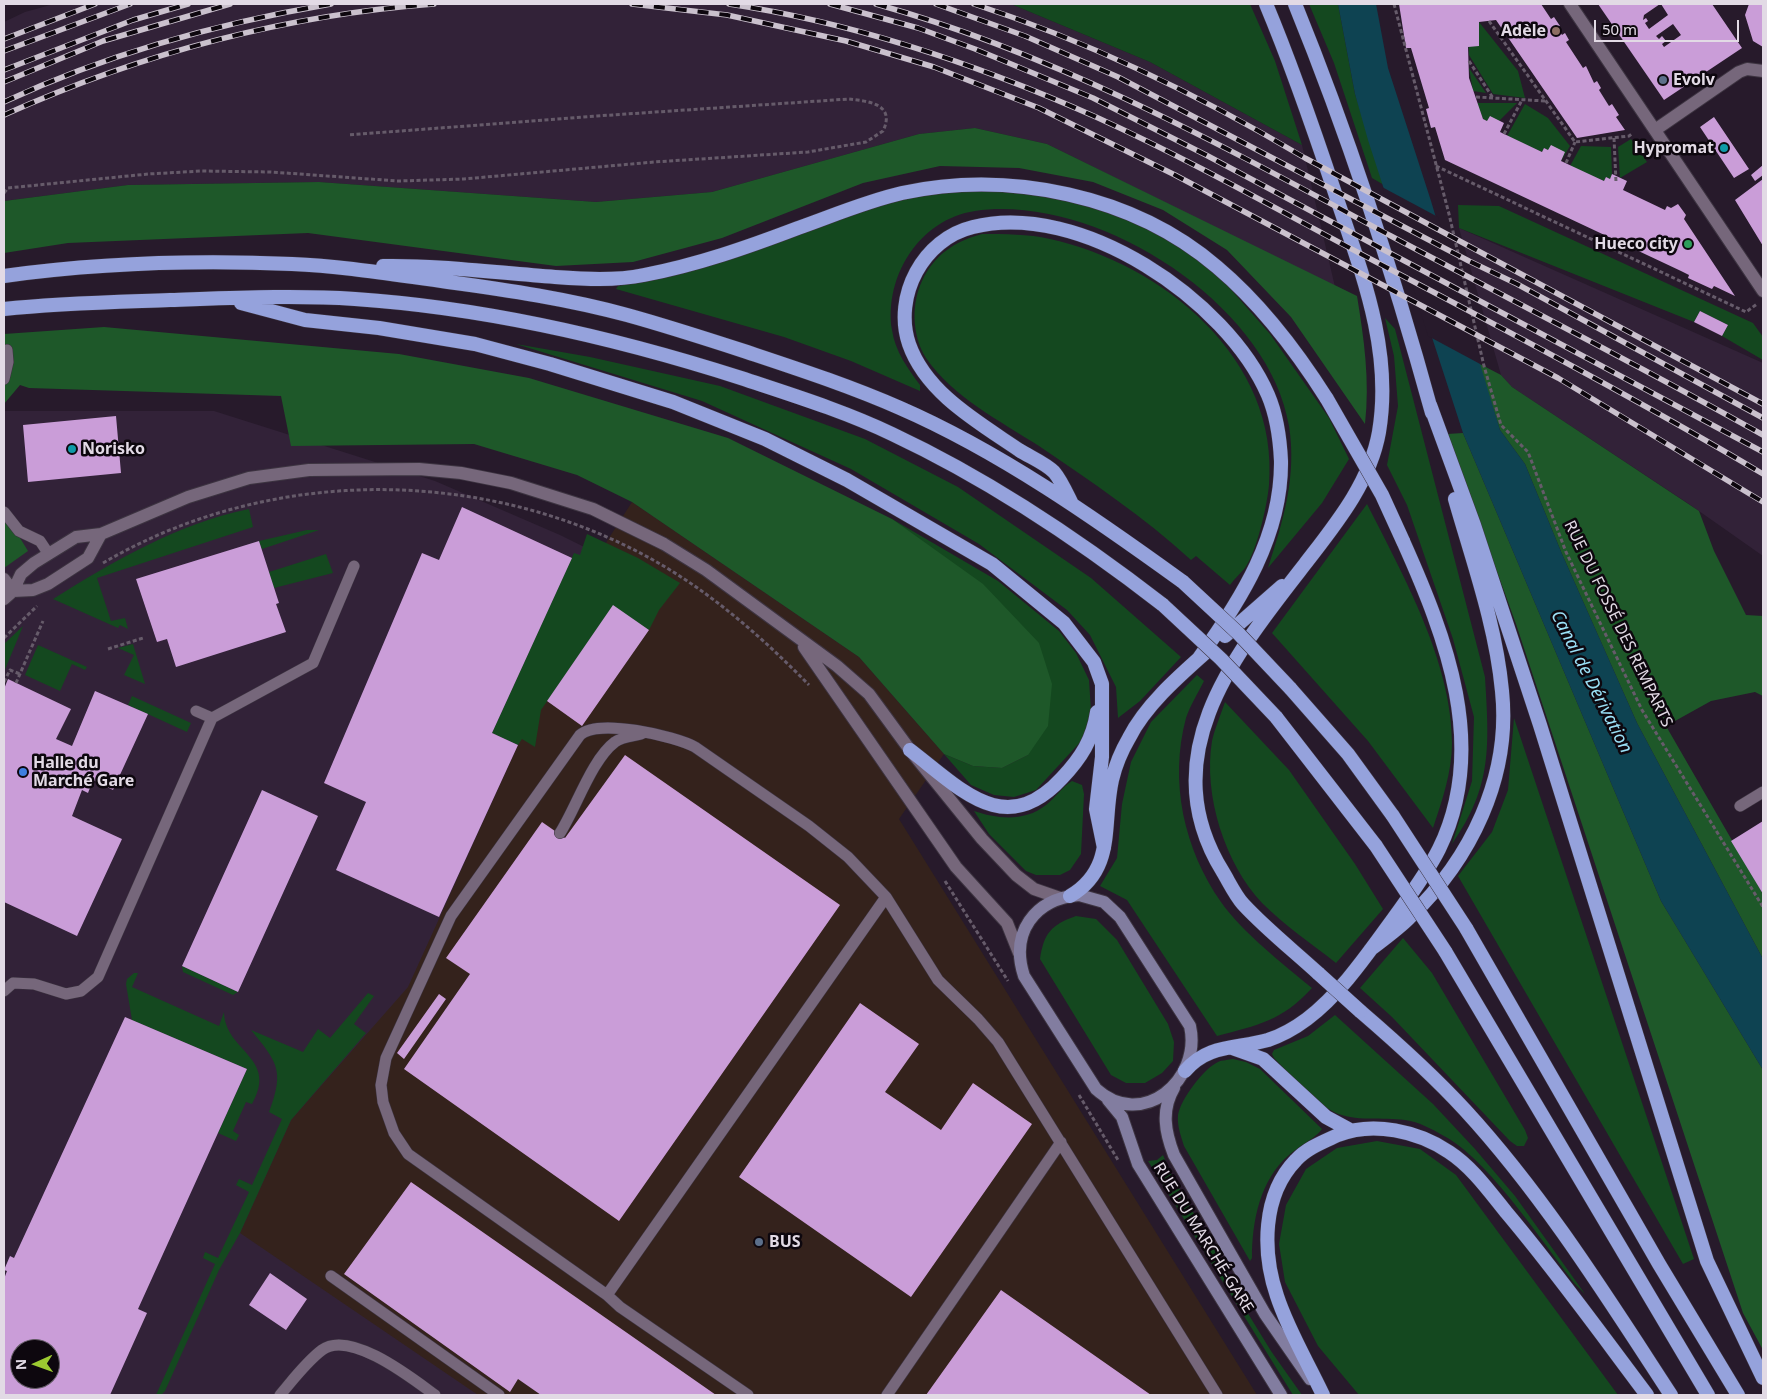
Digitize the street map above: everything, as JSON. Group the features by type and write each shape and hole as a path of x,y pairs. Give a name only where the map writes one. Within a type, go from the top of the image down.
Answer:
{"highway":[{"path":"1266,4 1315,132 1367,288 1382,367 1382,394 1378,434 1368,471 1336,523 1234,663 1214,698 1201,733 1195,770 1197,807 1210,851 1242,903 1360,1011 1408,1052 1465,1110 1505,1157 1571,1245 1671,1395"},
{"path":"1295,4 1315,53 1358,176 1413,345 1498,657 1504,712 1502,749 1484,813 1464,851 1419,908 1371,949"},
{"path":"342,268 413,266 584,279 640,276 691,266 869,203 902,194 971,185 1030,188 1095,202 1138,218 1185,243 1216,266 1266,314 1309,371 1327,399 1373,479 1403,541 1448,658 1459,706 1462,751 1457,796 1439,849 1423,877 1342,986 1309,1018 1289,1032 1268,1040 1205,1053 1182,1075"},
{"path":"1072,504 1054,473 951,400 926,378 916,362 905,324 910,284 929,253 942,241 958,232 990,224 1032,225 1057,229 1106,245 1148,267 1192,298 1229,335 1258,375 1274,413 1279,437 1281,460 1278,501 1264,548 1253,573 1233,609 1199,658"},
{"path":"4,276 137,265 204,263 293,264 342,268 546,297 625,315 773,361 902,409 983,450 1072,504 1183,582 1238,633 1348,754 1394,816 1466,928 1654,1255 1738,1395"},
{"path":"4,309 225,299 308,297 357,299 492,316 620,341 784,392 890,433 972,475 1054,524 1162,605 1221,659 1276,717 1376,846 1445,950 1708,1395"},
{"path":"225,299 305,320 379,328 466,343 550,364 673,402 765,439 847,480 992,564 1064,623 1094,662 1102,684 1102,757 1096,809 1104,848"},
{"path":"1430,406 1474,525 1540,725 1707,1261 1763,1378"},
{"path":"1065,897 1091,879 1098,869 1104,848 1112,780 1129,738 1146,711 1199,658 1300,571"},
{"path":"910,750 975,798 1005,808 1019,807 1039,799 1082,757 1095,726 1102,684"},
{"path":"1232,1048 1263,1059 1326,1117 1350,1130"},
{"path":"1322,1395 1277,1296 1268,1256 1267,1235 1271,1204 1280,1182 1296,1160 1316,1144 1350,1130 1387,1129 1408,1133 1431,1141 1451,1152 1474,1173 1527,1237 1647,1395"}],"main road":[{"path":"1019,953 1020,943 1028,924 1042,907 1065,897 1096,898 1112,908 1120,917 1190,1026 1192,1048 1182,1075 1168,1100 1165,1113 1168,1139 1174,1155 1265,1314 1322,1395"},
{"name":"RUE DU MARCHÉ-GARE","path":"1019,953 1024,976 1089,1080 1113,1103 1122,1116 1130,1147 1138,1164 1281,1395"},
{"path":"1104,1096 1125,1104 1149,1102 1160,1098 1182,1075"}],"street":[{"path":"1570,4 1763,291"},
{"path":"1655,130 1739,72 1747,69 1763,71"},
{"path":"8,595 21,574 48,553 76,537 101,534 188,497 250,478 309,470 419,468 461,473 512,483 593,509 625,524 706,570 837,666 869,694 910,750 982,838 1016,875 1034,889 1065,897"},
{"path":"8,595 33,590 48,584 88,558 101,534"},
{"path":"4,579 8,595"},
{"path":"798,638 956,867 1007,923 1019,953"}],"lane":[{"path":"4,379 8,362 8,350"},
{"path":"4,512 19,531 40,541 48,553"},
{"path":"4,991 13,983 34,984 66,994 81,991 98,977 212,718 313,663 354,566"},
{"path":"196,711 212,718"},
{"path":"748,1395 620,1307 607,1295 408,1154 397,1139 388,1119 382,1085 386,1058 451,916 580,735 591,728 622,728 646,734 672,737 695,747 833,844 886,896 928,967 938,980 978,1019 998,1042 1217,1395"},
{"path":"560,833 598,762 610,747 618,740 646,734"},
{"path":"1740,806 1763,792"},
{"path":"607,1295 886,896"},
{"path":"887,1395 1061,1142"},
{"path":"332,1276 499,1395"},
{"path":"280,1395 323,1349 341,1346 358,1348 398,1368 435,1395"}],"path":[{"name":"RUE DU FOSSÉ DES REMPARTS","path":"1394,4 1484,366 1501,425 1528,452 1566,552 1642,710 1763,907"},
{"path":"1489,21 1575,142"},
{"path":"1468,62 1494,98"},
{"path":"1476,97 1545,101"},
{"path":"4,193 8,188 202,171 271,172 417,180 464,179 654,162 808,152 866,142 883,130 886,118 883,109 875,103 849,100 597,116 348,135"},
{"path":"1504,134 1522,100"},
{"path":"1575,142 1614,138 1633,133"},
{"path":"1614,138 1616,182"},
{"path":"1566,163 1575,142"},
{"path":"1435,166 1746,312 1763,300"},
{"path":"4,638 28,612"},
{"path":"16,683 43,620"},
{"path":"108,649 143,638"},
{"path":"4,682 10,670 20,674"}],"shaded area":[{"path":"54,4 1011,4 1150,62 1302,145 1335,287 1047,144 975,128 919,134 712,192 596,202 319,182 128,185 4,201 4,22 25,12"},
{"path":"1459,228 1763,363 1763,556 1689,504 1512,387 1501,375"},
{"path":"4,411 214,411 435,481 560,535 663,586 1232,1395 4,1395"},
{"path":"632,502 859,657 944,754 899,819 1257,1395 478,1395 240,1233 291,1120 408,987 518,745 607,541"}],"green space":[{"path":"1011,4 1250,4 1275,61 1302,145 1150,62"},
{"path":"1309,4 1338,4 1355,94 1384,185 1372,178 1334,63"},
{"path":"1479,22 1518,71 1525,98 1493,94 1469,55 1468,30"},
{"path":"1469,68 1486,93 1473,91"},
{"path":"1477,103 1517,103 1495,125 1483,119"},
{"path":"1525,104 1548,118 1570,146 1561,161 1556,154 1544,148 1542,152 1507,136"},
{"path":"975,128 1047,144 1357,296 1367,376 1365,424 1291,317 1227,250 1163,210 1093,182 1019,168 940,166 863,183 722,238 633,262 556,266 308,233 68,243 4,253 4,201 128,185 319,182 596,202 712,192 919,134"},
{"path":"1631,139 1647,162 1620,178 1618,147"},
{"path":"1581,146 1611,147 1612,174 1610,179 1606,177 1604,181 1570,166"},
{"path":"1008,189 1077,201 1148,226 1214,270 1270,334 1329,418 1349,459 1322,503 1268,568 1287,499 1291,463 1289,426 1275,381 1248,338 1212,299 1170,266 1122,239 1072,220 1022,210 975,211 955,216 938,225 922,238 910,253 900,271 894,290 891,310 892,330 896,345 920,385 920,391 851,361 784,337 616,289 618,286 653,280 871,207 924,194"},
{"path":"1458,205 1499,206 1753,323 1763,337 1763,360 1722,336 1728,325 1700,311 1694,322 1459,228"},
{"path":"982,234 1042,237 1092,252 1133,270 1172,295 1206,324 1234,358 1255,397 1267,439 1269,485 1264,516 1254,551 1245,568 1230,585 1196,556 1191,560 1155,529 1098,487 963,396 937,372 926,358 918,340 915,320 916,300 922,281 933,264 946,250"},
{"path":"1385,318 1395,329 1485,677 1487,744 1482,783 1475,803 1452,844 1472,781 1474,717 1453,639 1407,505 1387,465 1398,406 1394,356"},
{"path":"104,327 399,354 529,378 728,438 892,519 983,584 1039,643 1052,684 1048,726 1028,755 1002,768 973,766 944,754 859,657 632,502 577,475 474,444 291,446 281,396 29,388 20,385 4,404 4,334"},
{"path":"516,344 590,357 720,386 865,439 958,487 1091,578 1181,657 1140,701 1118,718 1116,687 1090,635 1067,610 979,544 851,469 702,401"},
{"path":"1478,363 1501,375 1512,387 1699,511 1714,551 1746,615 1763,616 1763,696 1755,692 1711,701 1666,726 1763,894 1763,959 1637,723 1562,554 1525,464 1500,430"},
{"path":"1463,433 1661,901 1763,1070 1763,1350 1743,1313 1516,624 1447,434"},
{"path":"1367,504 1410,589 1435,651 1444,681 1450,712 1452,754 1446,786 1433,828 1368,741 1272,633"},
{"path":"249,509 253,527 97,578 111,621 125,618 128,629 120,625 118,628 53,599 147,545 197,524"},
{"path":"4,512 28,551 4,568"},
{"path":"892,519 998,581 1059,631 1076,653 1089,680 1091,711 1083,739 1036,790 1014,797 994,795 971,785 944,754 973,766 1002,768 1028,755"},
{"path":"307,530 319,530 262,549 259,541"},
{"path":"587,534 638,558 680,583 659,610 649,630 613,606 541,710 535,747 522,739 518,745 492,733 574,553 580,555"},
{"path":"326,554 333,573 274,588 269,572"},
{"path":"23,626 4,672 4,644"},
{"path":"133,644 145,684 124,675 134,655 118,648"},
{"path":"38,645 87,667 85,670 72,664 60,691 25,675"},
{"path":"1197,675 1204,681 1186,718 1179,766 1183,814 1189,837 1208,882 1221,902 1240,925 1312,988 1280,1015 1257,1025 1217,1036 1127,900 1100,886 1117,858 1122,804 1131,762 1151,722"},
{"path":"132,696 191,723 187,732 128,705"},
{"path":"1225,702 1289,770 1355,864 1383,909 1336,963 1289,927 1262,903 1237,869 1228,849 1214,806 1210,762 1212,741"},
{"path":"1514,718 1694,1259 1683,1264 1458,876 1492,832 1508,790"},
{"path":"1072,781 1082,785 1084,794 1081,854 1070,870 1060,875 1036,875 1026,871 989,834 974,811 1001,817 1029,814 1046,805"},
{"path":"1076,916 1096,919 1117,940 1168,1024 1174,1042 1173,1061 1162,1073 1145,1083 1126,1083 1111,1075 1040,959 1044,943 1050,931 1060,923"},
{"path":"1403,938 1432,973 1525,1130 1528,1138 1524,1146 1517,1146 1510,1141 1392,1017 1360,988"},
{"path":"182,966 238,992 233,995 183,972"},
{"path":"134,973 138,973 132,987 219,1026 224,1012 227,1026 233,1037 255,1065 259,1075 259,1088 252,1104 246,1102 233,1131 239,1135 236,1141 218,1133 247,1069 132,1020 126,984 127,979"},
{"path":"368,993 374,996 354,1024 366,1033 291,1120 240,1233 219,1270 165,1391 161,1395 156,1395 215,1264 203,1258 205,1252 218,1258 249,1192 236,1185 239,1179 252,1185 282,1119 269,1112 277,1086 276,1067 267,1050 251,1030 303,1052 318,1029 330,1038"},
{"path":"1335,1015 1433,1104 1475,1149 1515,1196 1585,1294 1575,1284 1514,1203 1479,1163 1461,1147 1435,1131 1415,1122 1396,1119 1350,1117 1334,1112 1310,1094 1274,1058 1272,1054 1274,1050 1308,1036"},
{"path":"1233,1059 1246,1062 1260,1069 1322,1129 1289,1155 1271,1176 1256,1216 1252,1258 1250,1261 1184,1146 1178,1123 1178,1115 1183,1101 1200,1077 1212,1065"},
{"path":"1377,1141 1420,1149 1456,1175 1618,1395 1359,1395 1318,1346 1285,1282 1279,1244 1286,1205 1306,1169 1337,1148"},
{"path":"1163,1155 1173,1178 1223,1263 1244,1307 1271,1351 1302,1395 1293,1395 1148,1161 1157,1160"}],"water":[{"name":"Canal de Dérivation","path":"1338,4 1376,4 1388,68 1431,201 1500,430 1525,464 1562,554 1637,723 1763,959 1763,1070 1661,901 1463,433 1368,140 1355,94"}],"pier":[{"path":"1382,187 1438,217 1482,365 1428,336"}],"building":[{"path":"1399,4 1541,4 1551,19 1554,17 1560,26 1557,27 1562,35 1565,33 1569,40 1566,42 1583,68 1586,66 1594,83 1597,81 1601,88 1599,90 1609,106 1612,104 1619,115 1616,117 1625,130 1577,138 1496,20 1479,22 1479,46 1468,47 1469,78 1483,119 1487,121 1490,116 1504,123 1500,132 1542,152 1544,148 1548,150 1551,145 1565,152 1561,161 1604,181 1606,177 1610,179 1612,174 1627,181 1623,190 1665,210 1667,206 1671,208 1678,204 1686,215 1684,219 1735,296 1714,286 1712,289 1688,278 1689,275 1681,271 1445,160 1435,127 1431,128 1426,109 1429,108 1411,48 1406,48"},
{"path":"1598,4 1660,4 1644,15 1643,20 1646,18 1648,21 1645,23 1649,29 1668,15 1661,4 1712,4 1742,48 1664,100","holes":["1673,24 1681,35 1664,47 1662,44 1666,41 1662,36 1659,39 1656,36"]},
{"path":"1749,4 1763,4 1763,47 1753,41 1745,15"},
{"name":"Hypromat","path":"1714,117 1749,169 1734,178 1700,127"},
{"path":"1763,165 1763,175 1755,181 1751,175"},
{"path":"1763,179 1763,246 1735,200"},
{"path":"1700,311 1728,325 1722,336 1694,322"},
{"name":"Norisko","path":"116,416 121,473 28,482 23,425"},
{"path":"462,507 572,558 492,733 518,745 439,917 336,870 366,802 324,783 422,553 439,560"},
{"path":"259,541 279,603 276,604 286,632 176,667 167,639 157,642 136,579"},
{"path":"613,605 649,630 582,726 547,701"},
{"path":"8,679 71,709 56,739 72,746 95,691 148,714 113,790 93,780 88,793 82,790 72,816 122,839 77,936 4,902 4,689"},
{"path":"625,755 840,905 619,1221 404,1069 470,974 446,958 542,822 565,838"},
{"path":"262,790 318,816 238,992 182,966"},
{"path":"1763,821 1763,894 1731,841"},
{"path":"439,994 446,999 404,1059 397,1053"},
{"path":"860,1003 919,1044 885,1092 941,1130 973,1083 1032,1124 911,1297 739,1177"},
{"path":"125,1017 247,1069 138,1309 147,1313 110,1395 4,1395 4,1279 7,1271 4,1270 10,1256 14,1258"},
{"path":"411,1182 716,1395 541,1395 518,1379 510,1392 344,1274"},
{"path":"270,1273 307,1299 286,1330 249,1305"},
{"path":"1001,1290 1151,1395 926,1395"}],"railway":[{"path":"4,39 95,4"},
{"path":"4,51 130,4"},
{"path":"4,70 133,20 188,4"},
{"path":"4,82 103,41 230,4"},
{"path":"4,102 83,69 164,42 247,21 331,4"},
{"path":"4,115 108,73 214,41 323,17 378,9 434,4"},
{"path":"632,4 727,15 846,41 934,67 1039,108 1175,175 1558,378 1763,502"},
{"path":"729,4 823,22 916,48 1007,80 1096,117 1196,166 1513,334 1763,474"},
{"path":"830,4 918,28 975,49 1093,98 1206,155 1763,452"},
{"path":"876,4 944,25 1010,49 1139,105 1265,169 1624,359 1763,435"},
{"path":"936,4 1025,36 1118,77 1469,261 1517,284 1763,418"},
{"path":"974,4 1060,35 1185,92 1763,404"}],"place":[{"name":"Adèle","path":"1556,31"},
{"name":"Evolv","path":"1663,80"},
{"name":"Hypromat","path":"1724,148"},
{"name":"Hueco city","path":"1688,244"},
{"name":"Norisko","path":"72,449"},
{"name":"Halle du Marché Gare","path":"23,772"},
{"name":"BUS","path":"759,1242"}]}
